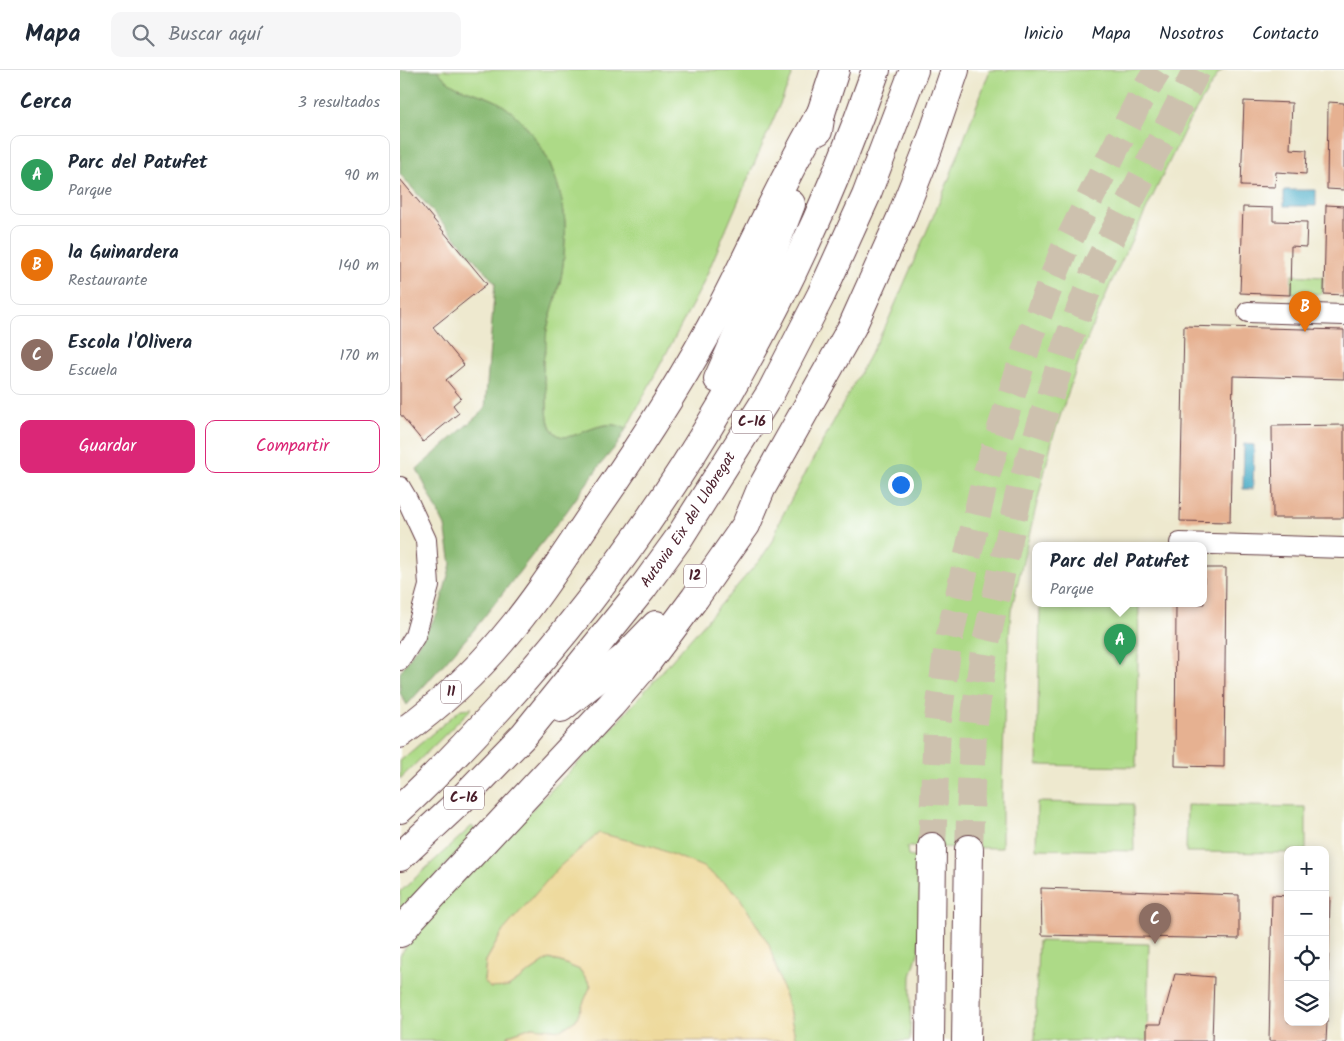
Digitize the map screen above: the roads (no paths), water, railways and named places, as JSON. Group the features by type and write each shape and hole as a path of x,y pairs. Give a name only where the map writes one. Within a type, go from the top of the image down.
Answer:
{"main road":[{"path":"690,459 717,381 754,298 814,151 821,113 835,70"},
{"name":"C-16","path":"400,809 474,735 562,636 651,517 690,459 734,384 800,258 834,183 876,70"},
{"name":"Autovia Eix del Llobregat","path":"400,857 460,801 524,735 642,589 668,553 771,392 821,295 866,196 914,70"},
{"path":"400,933 604,713 642,668 696,598 746,525 761,489 852,327 900,220 928,149 955,70"},
{"name":"11","path":"400,734 465,679 503,639 539,594 640,446 675,391 721,308 800,148 821,113"},
{"name":"12","path":"524,735 576,697 624,658 652,631 684,591 738,516 761,489"},
{"path":"930,1041 932,847"},
{"path":"966,1041 969,849"}],"street":[{"path":"1248,312 1344,316"},
{"path":"400,660 415,636 430,586 426,540 404,493"},
{"path":"1207,544 1344,548"}],"water":[{"path":"1284,190 1316,190 1316,206 1284,206"},
{"path":"1244,444 1254,445 1253,489 1243,489"}],"tunnel":[{"path":"932,847 937,727 948,644 985,479 1031,333 1064,250 1141,97 1158,70"},
{"path":"969,849 973,730 984,651 1020,489 1066,346 1097,265 1197,70"}],"place":[{"name":"la Guinardera","path":"1305,332"},
{"name":"Parc del Patufet","path":"1120,665"},
{"name":"Escola l'Olivera","path":"1155,944"}]}
